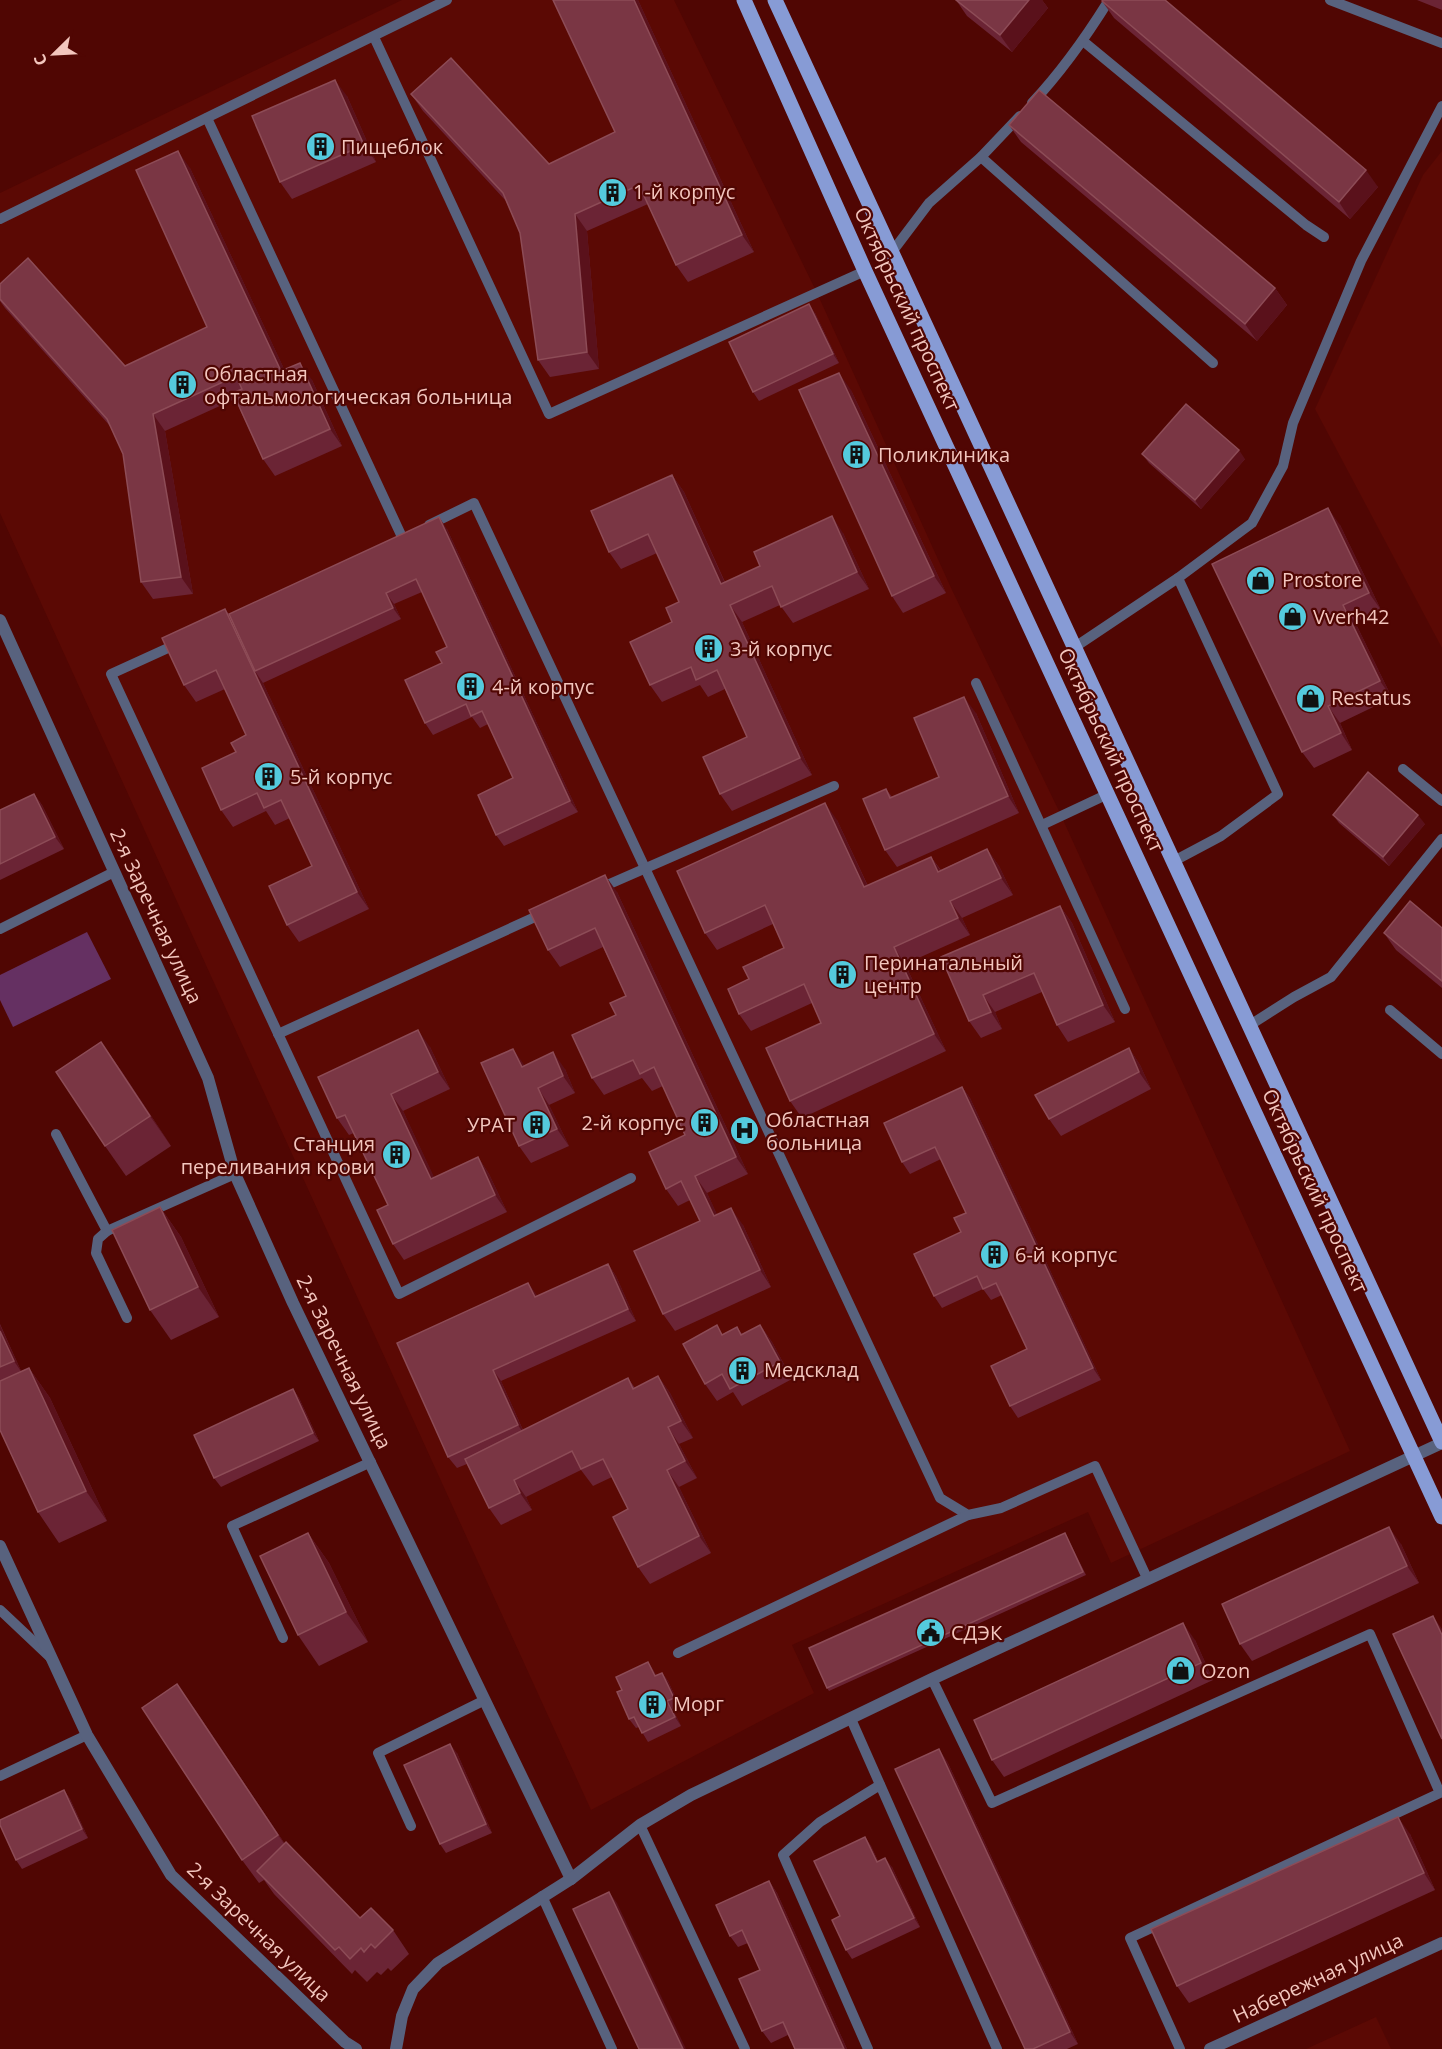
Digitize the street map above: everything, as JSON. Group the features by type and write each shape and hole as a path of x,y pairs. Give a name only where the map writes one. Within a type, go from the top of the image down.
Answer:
{"main road":[{"name":"Октябрьский проспект","path":"744,0 865,271 1442,1516"},
{"name":"Октябрьский проспект","path":"775,0 1441,1439"}],"street":[{"name":"2-я Заречная улица","path":"0,620 208,1078 235,1174 293,1303 571,1879"},
{"path":"396,2049 402,2016 413,1989 438,1963 571,1879 640,1825 691,1795 1147,1578 1414,1456 1441,1439"},
{"name":"2-я Заречная улица","path":"0,1546 87,1735 171,1875 345,2042 356,2049"},
{"name":"Набережная улица","path":"1210,2049 1442,1943"}],"lane":[{"path":"0,219 447,0"},
{"path":"892,252 928,203 981,157 1057,76 1110,0"},
{"path":"1330,0 1442,43"},
{"path":"374,37 549,414 865,271"},
{"path":"1083,41 1306,225 1324,237"},
{"path":"1075,647 1178,578 1252,523 1283,466 1293,423 1361,261 1442,106"},
{"path":"207,118 413,532"},
{"path":"981,157 1213,363"},
{"path":"392,542 474,504 940,1498 968,1515"},
{"path":"1174,861 1221,836 1278,794 1178,578"},
{"path":"187,639 111,674 399,1294 631,1178"},
{"path":"976,683 1125,1009"},
{"path":"1403,769 1442,801"},
{"path":"590,892 834,786"},
{"path":"1042,825 1108,794"},
{"path":"1250,1025 1331,976 1442,839"},
{"path":"0,930 114,873"},
{"path":"278,1034 558,907"},
{"path":"1390,1010 1442,1054"},
{"path":"56,1134 107,1231"},
{"path":"127,1318 96,1253 98,1239 107,1231 235,1174"},
{"path":"282,1638 232,1526 371,1462"},
{"path":"678,1653 968,1515 1001,1508 1095,1466 1147,1578"},
{"path":"0,1610 53,1659"},
{"path":"932,1679 992,1803 1370,1634 1440,1793 1130,1938 1180,2049"},
{"path":"411,1826 378,1753 484,1700"},
{"path":"851,1719 996,2049"},
{"path":"0,1776 87,1735"},
{"path":"868,2049 783,1855 820,1822 880,1785"},
{"path":"640,1825 745,2049"},
{"path":"542,1896 612,2049"}],"shaded area":[{"name":"Областная больница","path":"402,0 674,0 817,293 952,590 1059,811 1350,1451 1111,1563 1088,1512 792,1645 814,1693 591,1810 0,513 0,193"},
{"path":"1442,151 1442,648 1315,409 1423,175"},
{"path":"87,932 111,979 13,1027 0,1000 0,975"},
{"path":"1376,2017 1391,2049 1306,2049"}],"building":[{"name":"1-й корпус","path":"553,0 634,0 742,235 676,265 639,185 575,214 587,352 538,360 520,233 503,193 411,94 451,58 549,164 615,132"},
{"path":"956,0 1029,0 1000,35"},
{"path":"1103,0 1165,0 1366,170 1339,202"},
{"name":"Пищеблок","path":"335,80 364,145 280,182 252,116"},
{"path":"1039,90 1275,288 1245,324 1009,125"},
{"name":"Областная офтальмологическая больница","path":"178,151 281,371 300,363 330,429 263,459 233,393 242,389 236,376 153,414 181,577 141,582 123,454 107,419 0,299 0,284 28,258 125,366 207,327 136,170"},
{"path":"809,304 833,354 753,392 729,342"},
{"name":"Поликлиника","path":"839,373 934,576 892,596 799,390"},
{"path":"1186,404 1239,450 1195,500 1142,454"},
{"name":"3-й корпус","path":"672,475 721,584 760,566 754,552 832,516 857,572 781,607 772,586 730,605 800,758 720,794 703,757 747,737 717,670 696,680 691,667 650,685 630,642 672,622 666,608 679,602 648,534 609,552 591,511"},
{"path":"1328,508 1369,593 1343,605 1380,681 1328,706 1341,733 1302,752 1212,564"},
{"name":"4-й корпус","path":"439,517 570,801 496,835 478,795 513,778 482,711 471,716 466,704 425,723 405,680 442,663 436,652 447,647 416,579 386,593 393,608 255,671 229,614"},
{"name":"5-й корпус","path":"225,609 357,892 287,925 269,886 312,866 281,800 264,808 257,793 221,810 202,768 236,752 231,743 246,735 216,670 184,685 162,638"},
{"path":"964,697 1008,796 885,850 863,799 886,789 890,798 939,777 914,718"},
{"path":"1368,772 1418,815 1383,857 1333,815"},
{"path":"34,794 55,837 0,864 0,810"},
{"name":"Перинатальный центр","path":"825,803 864,887 931,857 938,872 987,849 1001,878 950,901 958,918 894,947 934,1034 790,1101 766,1048 821,1023 804,984 739,1014 728,989 749,979 743,967 784,948 765,905 705,933 677,871"},
{"name":"2-й корпус","path":"605,875 736,1157 695,1176 714,1216 731,1208 760,1270 663,1314 634,1251 700,1221 681,1181 666,1189 649,1152 685,1135 654,1067 640,1074 633,1060 592,1078 572,1035 616,1015 610,1003 626,996 595,928 548,950 529,910"},
{"path":"1410,901 1442,928 1442,981 1384,933"},
{"path":"1060,906 1103,1005 1057,1025 1034,973 983,995 991,1012 969,1021 941,957"},
{"name":"Станция переливания крови","path":"418,1030 438,1072 391,1094 431,1179 478,1157 495,1195 393,1244 377,1210 388,1205 345,1115 337,1118 318,1077"},
{"path":"101,1042 150,1116 105,1146 56,1072"},
{"path":"1129,1048 1139,1072 1049,1119 1035,1095"},
{"name":"УРАТ","path":"513,1049 522,1067 553,1052 563,1076 538,1088 557,1129 519,1146 481,1063"},
{"name":"6-й корпус","path":"962,1087 1093,1368 1010,1406 991,1366 1027,1349 996,1283 983,1289 977,1276 934,1296 914,1254 961,1232 954,1218 966,1213 935,1147 902,1162 884,1123"},
{"path":"160,1207 198,1287 150,1310 112,1230"},
{"path":"608,1264 628,1309 493,1370 518,1425 448,1457 397,1343 528,1283 535,1297"},
{"path":"717,1325 722,1335 737,1327 741,1335 760,1325 780,1362 730,1389 722,1374 705,1384 683,1344"},
{"path":"0,1331 14,1361 0,1367"},
{"path":"29,1368 86,1491 38,1512 0,1430 0,1381"},
{"path":"658,1376 681,1421 668,1427 685,1461 667,1470 699,1536 638,1567 613,1517 628,1509 603,1459 581,1469 572,1451 514,1480 520,1493 489,1508 465,1459 628,1378 633,1389"},
{"path":"293,1389 313,1433 214,1478 194,1435"},
{"path":"1389,1527 1407,1566 1240,1644 1222,1604"},
{"path":"308,1533 346,1612 298,1635 260,1556"},
{"path":"1065,1533 1083,1572 827,1688 809,1648"},
{"path":"1433,1616 1442,1635 1442,1739 1393,1634"},
{"path":"1183,1623 1201,1663 992,1760 974,1720"},
{"name":"Морг","path":"648,1662 655,1676 662,1673 674,1698 667,1701 675,1717 642,1733 634,1717 629,1719 617,1692 622,1690 616,1677"},
{"path":"177,1684 278,1835 242,1860 142,1708"},
{"path":"450,1744 486,1824 440,1844 404,1765"},
{"path":"939,1749 1070,2032 1033,2049 1025,2049 895,1769"},
{"path":"64,1790 82,1829 16,1860 0,1825 0,1820"},
{"path":"1398,1817 1424,1873 1177,1986 1151,1929"},
{"path":"865,1837 877,1862 885,1858 914,1918 846,1950 832,1920 840,1916 814,1861"},
{"path":"286,1842 360,1918 371,1908 393,1930 375,1948 371,1944 364,1952 361,1948 350,1959 339,1947 335,1950 257,1871"},
{"path":"769,1881 844,2049 795,2049 783,2022 762,2031 739,1979 760,1970 742,1930 730,1936 716,1905"},
{"path":"609,1892 683,2049 639,2049 573,1909"}],"place":[{"name":"Пищеблок","path":"320,147"},
{"name":"1-й корпус","path":"612,192"},
{"name":"Областная офтальмологическая больница","path":"183,385"},
{"name":"Поликлиника","path":"857,455"},
{"name":"Prostore","path":"1261,580"},
{"name":"Vverh42","path":"1292,617"},
{"name":"3-й корпус","path":"709,649"},
{"name":"4-й корпус","path":"471,687"},
{"name":"Restatus","path":"1310,698"},
{"name":"5-й корпус","path":"269,777"},
{"name":"Перинатальный центр","path":"843,974"},
{"name":"2-й корпус","path":"705,1123"},
{"name":"УРАТ","path":"536,1125"},
{"name":"Областная больница","path":"745,1131"},
{"name":"Станция переливания крови","path":"396,1155"},
{"name":"6-й корпус","path":"994,1255"},
{"name":"Медсклад","path":"743,1370"},
{"name":"СДЭК","path":"930,1633"},
{"name":"Ozon","path":"1180,1671"},
{"name":"Морг","path":"652,1704"}]}
